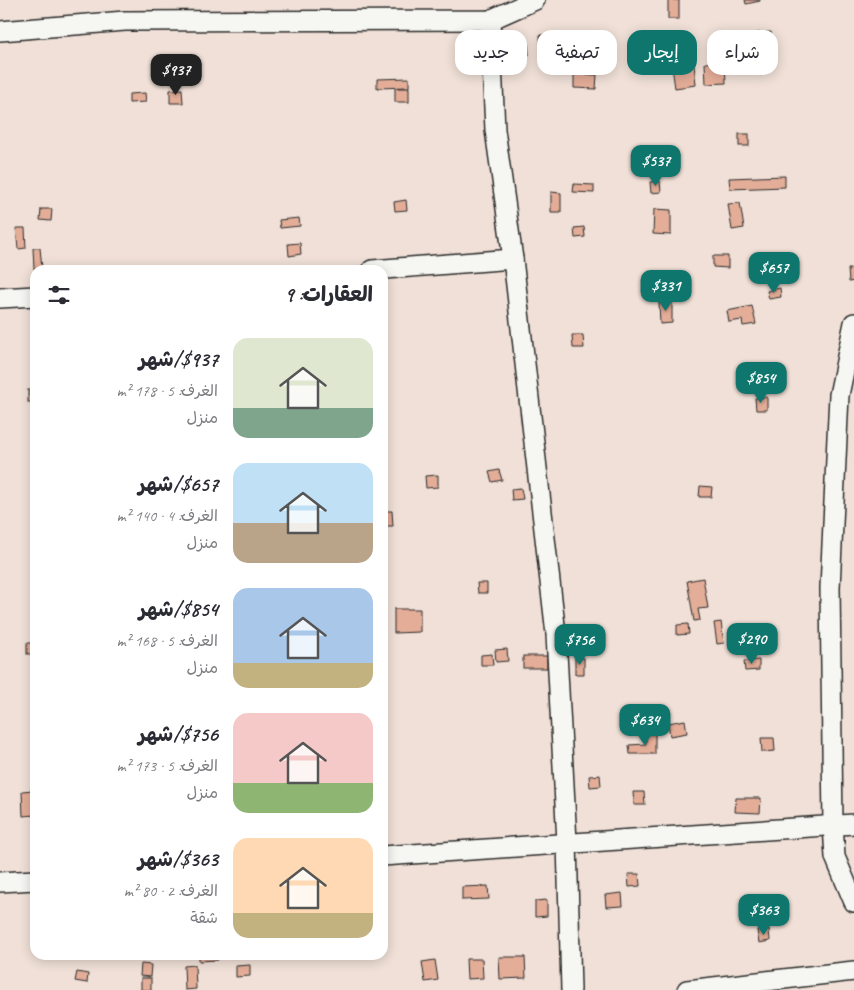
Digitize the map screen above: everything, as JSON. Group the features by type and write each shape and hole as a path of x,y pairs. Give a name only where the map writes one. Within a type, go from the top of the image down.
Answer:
{"street":[{"path":"0,31 125,21 490,20 535,0"},
{"path":"490,20 495,130 513,259 556,634 567,842 571,990"},
{"path":"388,269 513,259"},
{"path":"0,298 30,296"},
{"path":"854,324 840,395 830,588 835,857 854,902"},
{"path":"388,856 854,824"},
{"path":"0,882 30,880"},
{"path":"687,990 854,971"}],"building":[{"path":"668,0 679,0 679,19 668,19"},
{"path":"745,0 760,0 760,1 746,4"},
{"path":"528,43 529,55 527,55"},
{"path":"705,63 707,63 707,75 726,75 726,83 706,84"},
{"path":"574,75 597,75 596,89 574,88"},
{"path":"673,75 695,75 696,85 675,88"},
{"path":"409,78 409,87 377,88 377,79"},
{"path":"395,88 409,88 409,102 395,102"},
{"path":"182,89 183,103 170,103 170,90"},
{"path":"145,93 146,102 129,103 129,94"},
{"path":"739,134 749,134 749,146 739,146"},
{"path":"785,176 785,187 730,189 729,178"},
{"path":"660,181 661,192 651,193 650,182"},
{"path":"574,184 594,185 594,193 573,192"},
{"path":"551,192 561,193 561,212 551,212"},
{"path":"406,200 407,210 395,211 394,202"},
{"path":"740,203 744,228 732,230 728,204"},
{"path":"41,209 52,209 51,221 40,220"},
{"path":"654,209 671,210 671,235 653,234"},
{"path":"299,218 300,226 280,228 279,220"},
{"path":"584,227 585,237 575,238 574,228"},
{"path":"16,228 25,228 26,248 18,249"},
{"path":"300,243 301,254 289,256 288,244"},
{"path":"33,248 40,248 42,265 34,265"},
{"path":"713,256 728,256 728,268 713,267"},
{"path":"848,269 854,269 854,281 849,282"},
{"path":"780,288 781,297 769,299 767,291"},
{"path":"672,301 672,323 660,324 659,302"},
{"path":"752,306 756,324 743,326 742,320 729,322 727,311"},
{"path":"572,335 583,335 584,348 573,348"},
{"path":"28,390 30,390 30,402 28,402"},
{"path":"767,397 767,410 756,410 755,398"},
{"path":"499,470 502,480 492,482 489,472"},
{"path":"438,475 438,487 426,488 425,476"},
{"path":"700,486 712,487 711,497 699,497"},
{"path":"521,488 523,499 512,500 511,489"},
{"path":"388,511 392,511 393,526 388,526"},
{"path":"703,578 708,608 698,609 700,620 694,621 687,581"},
{"path":"477,583 487,583 487,593 478,593"},
{"path":"394,609 420,609 420,632 394,633"},
{"path":"721,622 724,643 717,644 714,623"},
{"path":"688,624 689,634 677,635 677,625"},
{"path":"745,626 749,641 735,643 732,629"},
{"path":"27,643 30,643 30,654 27,654"},
{"path":"507,649 508,661 496,662 495,650"},
{"path":"492,654 493,665 481,665 481,655"},
{"path":"523,656 547,656 547,668 523,668"},
{"path":"575,658 584,658 584,674 575,674"},
{"path":"759,660 759,670 745,671 744,661"},
{"path":"627,715 640,716 639,729 626,728"},
{"path":"685,720 687,733 670,736 668,723"},
{"path":"646,734 655,734 655,754 630,754 629,745 646,744"},
{"path":"761,738 774,738 775,751 762,752"},
{"path":"600,775 601,786 590,787 589,776"},
{"path":"30,790 30,815 23,816 22,791"},
{"path":"633,792 644,792 645,805 634,805"},
{"path":"736,798 761,798 760,813 735,812"},
{"path":"628,874 639,874 640,886 629,887"},
{"path":"488,886 489,899 462,900 462,887"},
{"path":"622,893 623,906 606,907 605,895"},
{"path":"547,900 547,916 535,917 535,901"},
{"path":"769,929 770,941 759,943 757,930"},
{"path":"499,957 525,957 526,978 500,979"},
{"path":"466,959 482,959 483,978 467,979"},
{"path":"435,960 438,980 425,982 422,962"},
{"path":"141,964 151,965 150,977 140,976"},
{"path":"195,965 196,989 185,990 184,966"},
{"path":"250,965 250,976 236,977 236,966"},
{"path":"77,972 88,974 87,983 75,981"},
{"path":"141,978 151,978 151,990 141,990"}]}
